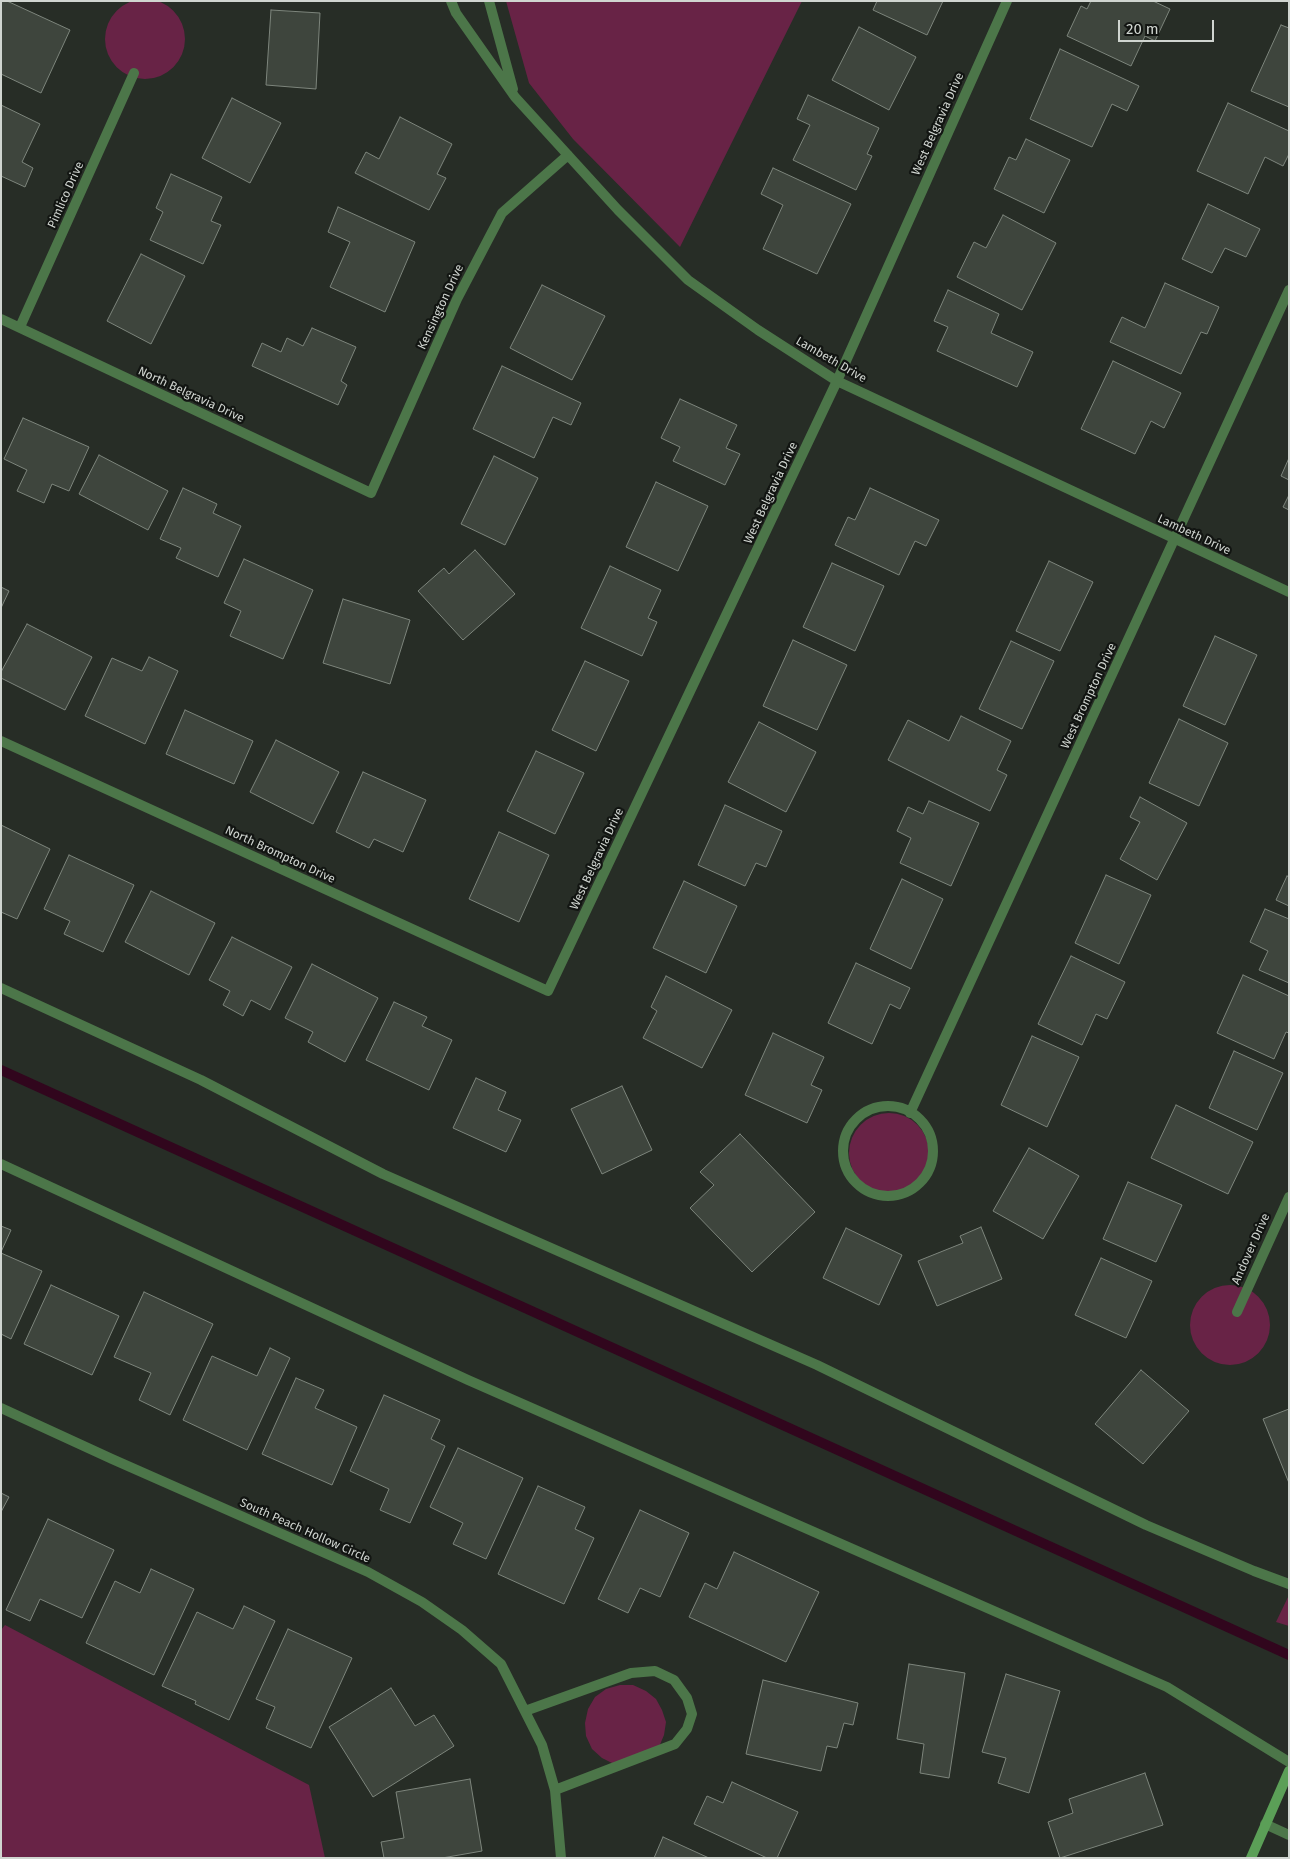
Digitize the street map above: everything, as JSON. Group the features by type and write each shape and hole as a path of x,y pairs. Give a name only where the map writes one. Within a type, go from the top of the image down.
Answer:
{"street":[{"path":"451,1 456,13 515,97"},
{"name":"Lambeth Drive","path":"489,1 515,97 618,210 688,280 758,330 837,381 1289,592"},
{"name":"West Belgravia Drive","path":"548,991 837,381 1007,1"},
{"name":"Pimlico Drive","path":"20,327 134,73"},
{"name":"Kensington Drive","path":"371,494 457,299 502,213 568,155"},
{"name":"West Brompton Drive","path":"910,1112 1289,290"},
{"name":"North Belgravia Drive","path":"1,319 371,494"},
{"name":"North Brompton Drive","path":"1,741 548,991"},
{"path":"1,988 201,1080 383,1174 817,1365 1146,1525 1289,1584"},
{"path":"882,1106 896,1107 910,1112 922,1122 930,1135 933,1150 930,1165 923,1179 912,1189 898,1195 882,1196 868,1191 856,1183 848,1172 843,1158 843,1144 848,1130 856,1119 868,1110 882,1106"},
{"path":"1,1164 478,1384 1167,1687 1289,1762"},
{"name":"Andover Drive","path":"1237,1312 1289,1196"},
{"name":"South Peach Hollow Circle","path":"1,1408 368,1572 422,1602 462,1630 501,1664 542,1745 555,1790 561,1858"},
{"path":"525,1711 631,1673 655,1671 674,1680 688,1698 692,1714 687,1729 675,1744 555,1790"},
{"path":"1250,1858 1289,1771"},
{"path":"1265,1824 1289,1835"}],"shaded area":[{"path":"145,-1 160,2 173,11 182,24 185,39 182,54 173,67 160,76 145,79 130,76 117,67 108,54 105,39 108,24 117,11 130,2"},
{"path":"506,1 802,1 680,247 573,139 529,83"},
{"path":"889,1113 904,1116 917,1125 926,1138 929,1153 926,1168 917,1181 904,1190 889,1193 874,1190 861,1181 852,1168 849,1153 852,1138 861,1125 874,1116"},
{"path":"1230,1285 1245,1288 1258,1297 1267,1310 1270,1325 1267,1340 1258,1353 1245,1362 1230,1365 1215,1362 1202,1353 1193,1340 1190,1325 1193,1310 1202,1297 1215,1288"},
{"path":"1289,1595 1289,1626 1276,1622"},
{"path":"5,1625 309,1785 325,1858 1,1858 1,1630"},
{"path":"620,1685 633,1685 646,1691 656,1699 666,1722 664,1735 659,1747 614,1764 602,1758 592,1749 586,1736 585,1723 588,1709 595,1697 606,1689"}],"building":[{"path":"1,1 7,1 70,30 41,93 1,74"},
{"path":"877,1 943,1 927,35 873,10"},
{"path":"1091,1 1153,1 1170,9 1155,41 1145,36 1131,66 1067,36 1081,6 1087,9"},
{"path":"271,10 320,13 316,89 266,85"},
{"path":"1281,25 1289,28 1289,107 1251,91"},
{"path":"859,27 916,57 889,110 832,80"},
{"path":"1060,49 1139,86 1127,111 1112,104 1092,147 1030,119"},
{"path":"808,95 879,128 867,154 872,156 856,190 793,160 810,125 797,119"},
{"path":"232,98 281,123 250,183 202,158"},
{"path":"1228,103 1289,131 1289,154 1283,166 1265,157 1248,194 1197,171"},
{"path":"1,105 40,124 22,162 33,168 25,187 1,176"},
{"path":"400,117 452,144 437,174 446,178 429,210 355,173 366,152 379,159"},
{"path":"1026,139 1070,160 1044,213 994,189 1009,157 1016,160"},
{"path":"773,168 851,204 817,274 763,249 783,205 761,194"},
{"path":"171,174 222,197 211,221 221,225 203,264 150,240 163,212 156,208"},
{"path":"1208,204 1260,229 1246,257 1225,248 1212,273 1182,259"},
{"path":"338,207 415,242 385,312 330,287 350,242 328,232"},
{"path":"1003,215 1056,243 1022,310 957,277 974,242 986,248"},
{"path":"141,254 185,276 151,344 107,321"},
{"path":"1165,283 1219,307 1207,334 1201,332 1181,374 1110,342 1122,317 1145,328"},
{"path":"542,285 605,316 572,380 510,348"},
{"path":"948,290 999,314 991,333 1033,352 1017,387 937,351 948,327 934,321"},
{"path":"312,328 356,347 341,381 347,385 338,405 252,366 262,343 281,352 287,338 303,346"},
{"path":"1113,361 1181,393 1164,428 1151,421 1135,454 1081,429"},
{"path":"502,366 581,403 571,425 553,417 534,458 473,429"},
{"path":"680,399 737,425 726,448 740,454 725,485 673,461 680,447 661,438"},
{"path":"23,418 89,447 69,491 52,484 44,503 17,491 27,470 4,459"},
{"path":"99,455 168,491 148,530 79,494"},
{"path":"494,456 538,478 505,545 461,524"},
{"path":"1289,458 1289,480 1281,476"},
{"path":"656,482 708,506 678,571 626,547"},
{"path":"183,488 217,504 213,513 241,526 218,577 176,558 181,548 160,539"},
{"path":"870,488 939,520 926,546 915,541 899,575 835,545 848,517 855,520"},
{"path":"1289,495 1289,510 1283,507"},
{"path":"475,550 515,594 463,640 418,591 444,568 449,574"},
{"path":"244,559 313,590 283,659 230,636 241,611 224,603"},
{"path":"1049,561 1093,582 1060,651 1016,631"},
{"path":"832,563 884,586 855,651 803,627"},
{"path":"610,566 661,590 648,618 657,622 642,656 581,628"},
{"path":"1,587 9,591 1,608"},
{"path":"343,599 410,620 390,684 323,663"},
{"path":"27,624 92,657 65,710 1,678 1,672"},
{"path":"1215,636 1257,655 1225,725 1183,706"},
{"path":"793,640 847,665 817,730 763,706"},
{"path":"1011,641 1054,661 1022,729 979,709"},
{"path":"149,657 178,671 145,744 85,716 112,658 142,671"},
{"path":"585,661 629,681 596,751 552,730"},
{"path":"185,710 253,741 234,784 166,754"},
{"path":"961,716 1011,741 997,770 1007,775 990,811 888,760 908,720 949,741"},
{"path":"1179,719 1228,743 1199,806 1149,783"},
{"path":"759,722 816,752 786,812 728,782"},
{"path":"276,740 339,772 313,824 250,792"},
{"path":"536,751 584,773 555,834 507,811"},
{"path":"363,772 426,800 403,852 374,839 369,848 336,832"},
{"path":"1140,797 1187,823 1157,880 1120,859 1140,822 1130,817"},
{"path":"929,801 979,823 951,886 900,863 911,838 897,831 908,807 923,814"},
{"path":"725,805 782,831 766,867 756,863 745,886 698,865"},
{"path":"1,825 50,849 17,919 1,912"},
{"path":"499,832 549,855 519,922 469,899"},
{"path":"69,855 134,885 103,952 64,934 70,921 44,909"},
{"path":"1106,875 1151,895 1119,964 1075,943"},
{"path":"1287,876 1289,877 1289,906 1276,900"},
{"path":"902,879 943,899 911,969 870,949"},
{"path":"684,881 737,906 706,973 653,948"},
{"path":"151,891 215,923 189,975 125,942"},
{"path":"1265,909 1289,919 1289,983 1259,970 1268,951 1250,942"},
{"path":"232,937 292,967 270,1010 251,1000 243,1016 223,1005 230,991 209,980"},
{"path":"1071,956 1125,982 1107,1019 1096,1014 1082,1045 1038,1024"},
{"path":"856,963 910,988 900,1009 890,1004 872,1044 828,1023"},
{"path":"312,964 378,998 345,1062 308,1042 313,1032 285,1018"},
{"path":"1243,975 1289,996 1289,1033 1286,1032 1274,1059 1217,1033"},
{"path":"666,976 732,1010 702,1068 643,1038 657,1011 651,1007"},
{"path":"394,1002 427,1017 422,1026 452,1040 429,1090 366,1060"},
{"path":"773,1033 824,1057 811,1085 822,1090 807,1123 745,1095"},
{"path":"1032,1036 1079,1057 1047,1127 1001,1105"},
{"path":"1234,1051 1283,1073 1257,1130 1209,1108"},
{"path":"476,1078 506,1092 498,1110 521,1120 506,1152 453,1128"},
{"path":"622,1086 652,1150 602,1174 571,1109"},
{"path":"1176,1105 1253,1142 1228,1194 1151,1158"},
{"path":"740,1134 815,1212 752,1272 690,1208 714,1185 700,1172"},
{"path":"1029,1148 1079,1176 1043,1239 993,1211"},
{"path":"1128,1182 1182,1205 1156,1262 1103,1239"},
{"path":"1,1226 11,1230 1,1252"},
{"path":"981,1227 1002,1279 937,1306 918,1261 963,1243 960,1236"},
{"path":"846,1228 902,1255 879,1305 823,1278"},
{"path":"1,1253 42,1271 11,1339 1,1334"},
{"path":"1101,1258 1152,1281 1126,1338 1075,1315"},
{"path":"51,1285 119,1316 92,1375 24,1344"},
{"path":"144,1292 213,1324 170,1415 139,1400 151,1373 114,1357"},
{"path":"270,1348 290,1358 247,1450 183,1420 212,1356 257,1376"},
{"path":"1141,1370 1189,1411 1143,1464 1095,1424"},
{"path":"296,1378 324,1390 315,1408 357,1427 332,1485 262,1454"},
{"path":"384,1395 440,1420 431,1439 445,1446 410,1523 380,1510 389,1489 350,1471"},
{"path":"1289,1409 1289,1483 1263,1419"},
{"path":"458,1448 523,1478 486,1559 453,1544 463,1523 430,1507"},
{"path":"538,1486 585,1507 575,1529 594,1538 564,1604 498,1574"},
{"path":"1,1493 9,1497 1,1512"},
{"path":"640,1510 689,1533 660,1597 640,1588 628,1613 598,1599"},
{"path":"48,1519 114,1550 82,1618 40,1599 30,1621 6,1610"},
{"path":"734,1552 819,1592 786,1662 689,1617 705,1583 717,1589"},
{"path":"151,1569 194,1589 154,1675 86,1643 115,1581 140,1593"},
{"path":"244,1606 275,1621 229,1720 195,1704 196,1701 162,1686 197,1612 233,1629"},
{"path":"288,1629 352,1658 311,1748 266,1728 275,1707 256,1699"},
{"path":"909,1664 965,1673 949,1778 920,1773 924,1744 897,1739"},
{"path":"1006,1674 1060,1691 1029,1793 998,1783 1006,1758 982,1752"},
{"path":"763,1680 858,1703 853,1725 844,1723 837,1748 827,1746 821,1771 746,1754"},
{"path":"391,1688 415,1726 434,1715 454,1746 373,1797 329,1727"},
{"path":"1145,1773 1163,1825 1060,1858 1048,1822 1073,1813 1069,1799"},
{"path":"470,1779 482,1851 442,1858 384,1858 381,1842 404,1838 396,1792"},
{"path":"732,1782 798,1812 777,1858 767,1858 694,1824 707,1796 723,1803"},
{"path":"663,1837 709,1858 654,1858"}],"waterway":[{"path":"1,1070 1289,1655"}]}
